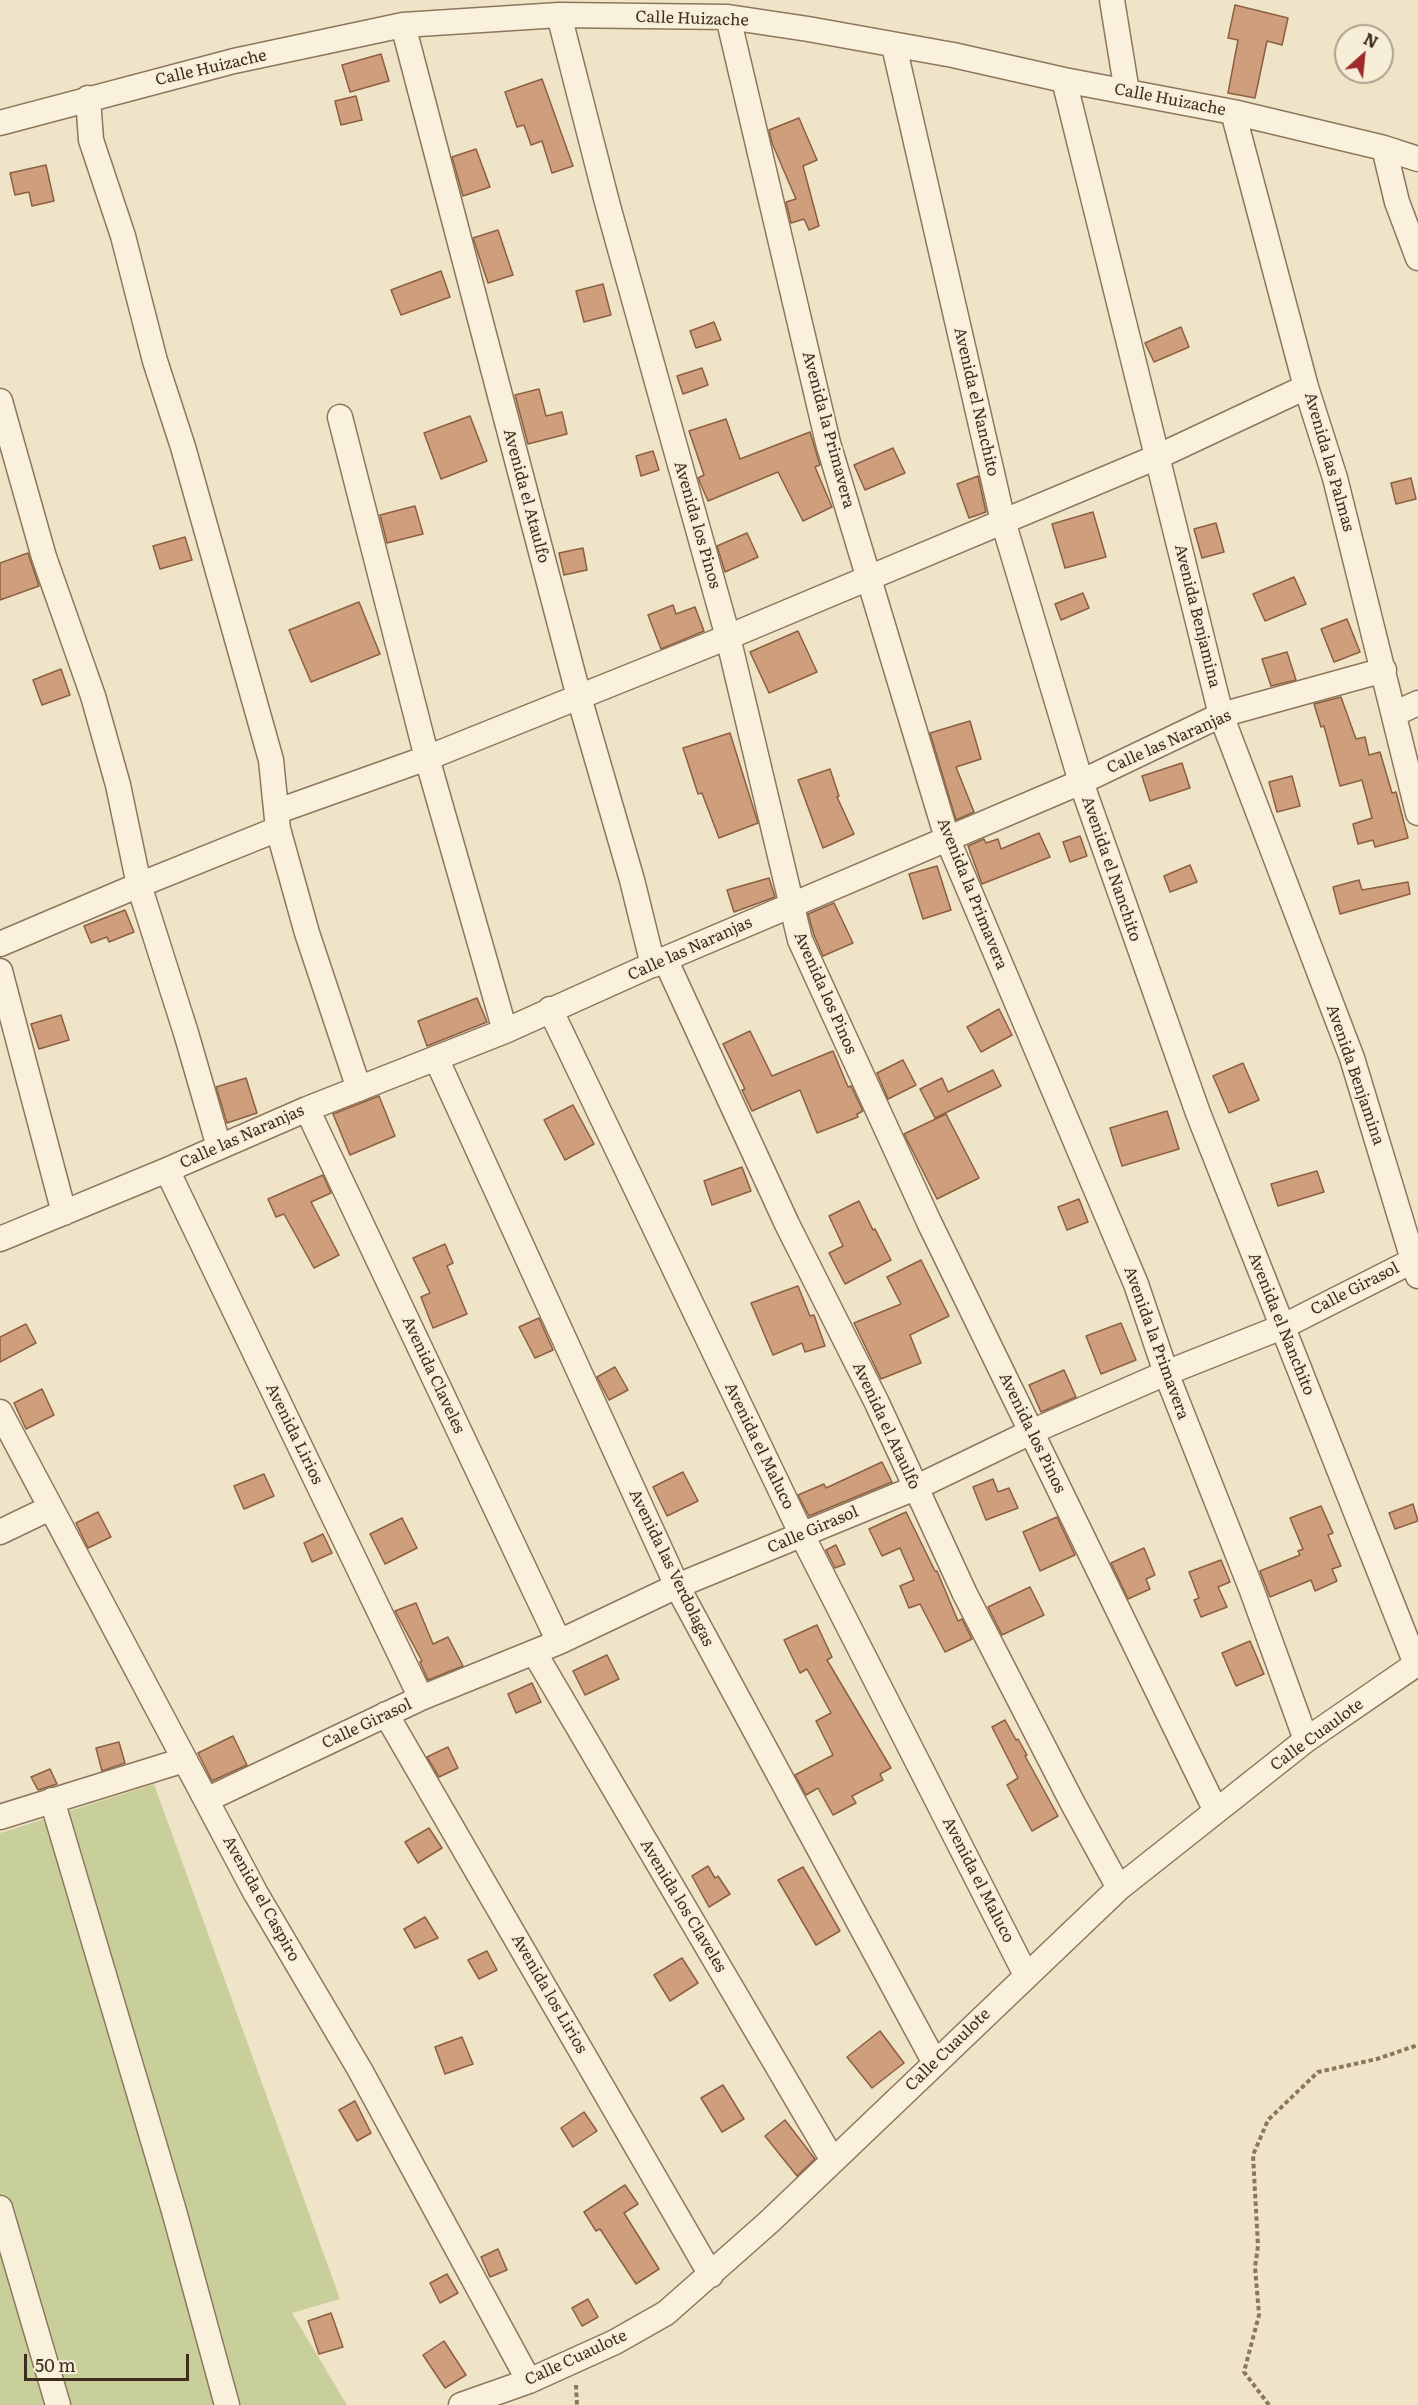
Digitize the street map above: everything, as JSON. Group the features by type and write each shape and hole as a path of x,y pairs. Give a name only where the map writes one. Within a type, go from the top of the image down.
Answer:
{"street":[{"path":"1112,0 1127,92"},
{"name":"Calle Huizache","path":"0,123 234,61 403,25 559,15 728,17 953,55 1064,80 1233,112 1384,148 1418,159"},
{"name":"Avenida los Pinos","path":"559,15 608,206 728,637 800,940 830,1001 880,1118 1216,1811"},
{"name":"Avenida la Primavera","path":"728,17 828,443 947,838 1136,1284 1166,1372 1251,1588 1306,1740"},
{"name":"Avenida el Ataulfo","path":"403,25 579,696 632,880 659,962 877,1403 976,1615 1071,1802 1119,1888"},
{"name":"Avenida el Nanchito","path":"894,46 1003,521 1081,782 1198,1113 1417,1663"},
{"name":"Avenida Benjamina","path":"1064,80 1221,715 1352,1058 1417,1264"},
{"path":"88,98 91,140 123,236 155,361 183,447 272,760 278,820 308,933 359,1089"},
{"name":"Avenida las Palmas","path":"1233,112 1306,387 1335,478 1418,813"},
{"path":"1384,148 1397,202 1418,258"},
{"path":"0,944 139,885 278,820 728,637 1157,457 1306,387"},
{"path":"0,401 44,557 93,696 115,774 139,885 219,1147"},
{"path":"340,417 427,758 505,1031"},
{"name":"Calle las Naranjas","path":"0,1239 307,1109 505,1031 659,962 1081,782 1221,715 1384,670"},
{"path":"1394,714 1418,703"},
{"path":"0,971 64,1213"},
{"name":"Avenida el Maluco","path":"550,1010 802,1535 1026,1975"},
{"name":"Avenida las Verdolagas","path":"436,1058 677,1586 935,2063"},
{"name":"Avenida Claveles","path":"307,1109 559,1642"},
{"name":"Avenida Lirios","path":"167,1170 421,1698"},
{"name":"Calle Girasol","path":"206,1800 421,1698 559,1642 677,1586 915,1488 1031,1432 1166,1372 1282,1327 1417,1264"},
{"name":"Avenida el Caspiro","path":"0,1412 255,1892 360,2070 529,2381"},
{"path":"0,1532 50,1508"},
{"name":"Avenida los Claveles","path":"534,1652 832,2159"},
{"name":"Calle Cuaulote","path":"461,2405 529,2381 615,2342 666,2313 711,2275 1119,1888 1306,1740 1417,1663"},
{"name":"Avenida los Lirios","path":"386,1714 711,2275"},
{"path":"0,1817 184,1760"},
{"path":"52,1800 174,2211 227,2405"},
{"path":"0,2208 57,2405"}],"path":[{"path":"1269,2405 1244,2372 1259,2315 1255,2267 1258,2246 1254,2155 1268,2120 1318,2072 1377,2059 1418,2045"}],"green space":[{"path":"154,1784 340,2299 292,2313 347,2405 0,2405 0,1833"}],"building":[{"path":"1235,5 1288,18 1282,45 1267,41 1255,98 1228,93 1238,40 1228,38"},
{"path":"381,54 389,81 350,92 342,65"},
{"path":"542,79 573,166 552,173 542,141 531,145 524,125 517,127 505,92"},
{"path":"356,96 362,120 341,125 335,101"},
{"path":"799,118 817,160 803,166 819,226 809,230 804,219 791,223 786,202 796,199 772,143 769,130"},
{"path":"476,149 490,187 463,196 452,157"},
{"path":"46,165 54,201 32,206 29,192 15,195 10,173"},
{"path":"498,230 513,275 488,283 473,238"},
{"path":"441,271 450,297 401,315 391,290"},
{"path":"603,284 611,315 584,322 576,291"},
{"path":"714,322 721,340 696,348 690,331"},
{"path":"1181,327 1189,347 1154,362 1145,343"},
{"path":"702,368 708,385 683,394 677,376"},
{"path":"539,389 546,416 562,412 567,434 528,444 515,395"},
{"path":"470,416 487,461 441,479 424,433"},
{"path":"726,419 740,459 810,432 820,465 815,467 832,507 803,521 778,472 708,501 698,478 704,475 689,431"},
{"path":"893,448 905,473 865,490 854,465"},
{"path":"653,451 659,470 641,476 636,456"},
{"path":"978,476 986,512 969,518 957,484"},
{"path":"1411,478 1416,499 1396,504 1391,483"},
{"path":"415,506 423,534 387,543 380,515"},
{"path":"1093,512 1106,557 1065,568 1052,524"},
{"path":"1216,523 1224,552 1202,558 1194,529"},
{"path":"747,533 758,557 725,572 717,546"},
{"path":"185,537 192,560 160,569 153,546"},
{"path":"583,548 587,570 564,575 559,553"},
{"path":"28,553 39,586 0,600 0,563"},
{"path":"1294,577 1306,604 1265,621 1253,594"},
{"path":"1083,593 1089,608 1061,620 1055,604"},
{"path":"359,602 380,654 311,682 289,630"},
{"path":"673,605 676,614 695,607 704,631 661,649 648,615"},
{"path":"1347,619 1360,652 1334,662 1321,629"},
{"path":"798,631 817,672 769,693 750,652"},
{"path":"1287,652 1296,680 1271,686 1262,659"},
{"path":"61,669 70,695 42,705 33,680"},
{"path":"1341,697 1356,739 1365,737 1369,755 1380,752 1392,793 1396,792 1408,838 1375,847 1373,840 1358,844 1353,824 1372,818 1362,780 1340,786 1324,726 1321,727 1314,704"},
{"path":"970,721 981,759 956,767 974,812 956,820 930,733"},
{"path":"730,733 758,823 719,838 702,793 698,794 683,748"},
{"path":"1182,763 1190,788 1150,801 1142,776"},
{"path":"830,769 839,796 837,797 854,834 823,848 798,780"},
{"path":"1292,776 1300,806 1277,812 1269,782"},
{"path":"1039,833 1050,857 982,884 968,846 984,839 986,843 998,839 1001,849"},
{"path":"1080,836 1087,856 1070,862 1063,842"},
{"path":"1190,865 1197,882 1170,892 1164,876"},
{"path":"937,866 951,910 923,919 909,874"},
{"path":"769,878 775,897 734,912 727,890"},
{"path":"1359,880 1362,890 1408,882 1410,894 1340,914 1333,887"},
{"path":"834,903 853,943 823,956 808,914"},
{"path":"125,910 134,932 109,942 107,937 91,943 84,926"},
{"path":"477,998 487,1022 427,1046 418,1021"},
{"path":"999,1009 1012,1035 981,1052 967,1027"},
{"path":"61,1015 69,1040 39,1049 31,1024"},
{"path":"750,1031 772,1076 833,1051 848,1087 851,1086 863,1111 857,1114 858,1117 817,1133 800,1090 752,1111 742,1090 745,1089 723,1044"},
{"path":"903,1060 916,1085 888,1099 877,1073"},
{"path":"1243,1063 1259,1100 1229,1113 1213,1076"},
{"path":"993,1070 1001,1086 935,1118 920,1089 942,1078 948,1092"},
{"path":"246,1078 257,1113 227,1123 216,1087"},
{"path":"379,1096 395,1136 350,1155 333,1114"},
{"path":"573,1105 594,1144 565,1160 544,1120"},
{"path":"1167,1111 1179,1149 1122,1166 1110,1128"},
{"path":"946,1114 979,1178 937,1199 904,1134"},
{"path":"742,1167 751,1191 712,1205 704,1181"},
{"path":"1317,1171 1324,1192 1278,1206 1271,1184"},
{"path":"323,1175 331,1193 311,1202 339,1255 314,1268 284,1214 276,1217 268,1199"},
{"path":"1079,1199 1088,1222 1067,1230 1058,1207"},
{"path":"859,1201 891,1260 845,1284 829,1253 843,1246 829,1216"},
{"path":"445,1244 453,1263 447,1266 467,1314 433,1328 421,1297 430,1293 413,1258"},
{"path":"921,1260 949,1316 910,1335 921,1363 881,1379 854,1323 901,1304 887,1277"},
{"path":"798,1286 810,1316 814,1315 825,1346 805,1352 802,1343 773,1355 751,1303"},
{"path":"539,1318 553,1350 535,1358 519,1327"},
{"path":"1121,1323 1136,1360 1101,1374 1086,1336"},
{"path":"26,1324 36,1343 0,1362 0,1337"},
{"path":"615,1367 628,1390 609,1400 597,1377"},
{"path":"1064,1370 1076,1397 1041,1412 1029,1385"},
{"path":"42,1389 54,1415 26,1429 14,1403"},
{"path":"882,1462 892,1482 809,1516 798,1495 824,1484 826,1488"},
{"path":"683,1472 698,1501 667,1516 653,1487"},
{"path":"264,1474 274,1496 244,1509 234,1486"},
{"path":"993,1479 998,1492 1009,1488 1018,1508 986,1520 973,1487"},
{"path":"1413,1504 1418,1521 1395,1529 1389,1513"},
{"path":"1321,1506 1333,1533 1328,1535 1341,1566 1332,1569 1337,1581 1315,1591 1311,1580 1270,1597 1260,1571 1300,1555 1298,1551 1303,1549 1290,1518"},
{"path":"98,1512 111,1537 88,1548 76,1523"},
{"path":"906,1512 937,1571 958,1621 962,1619 972,1639 945,1652 920,1604 909,1608 900,1586 914,1580 900,1548 882,1556 869,1529"},
{"path":"1057,1517 1075,1555 1040,1571 1023,1532"},
{"path":"402,1518 417,1548 385,1564 370,1534"},
{"path":"323,1534 332,1553 312,1562 304,1543"},
{"path":"836,1545 845,1564 835,1568 826,1550"},
{"path":"1144,1548 1155,1575 1146,1579 1150,1589 1128,1599 1111,1563"},
{"path":"1221,1560 1230,1582 1218,1587 1227,1607 1201,1617 1194,1600 1199,1598 1189,1572"},
{"path":"1030,1587 1044,1615 1002,1635 988,1607"},
{"path":"416,1603 433,1644 448,1637 463,1666 428,1680 420,1662 422,1661 395,1611"},
{"path":"817,1625 832,1657 827,1660 891,1768 880,1774 883,1780 852,1796 856,1803 833,1815 818,1788 806,1795 795,1775 833,1755 816,1721 831,1713 807,1669 800,1673 784,1640"},
{"path":"1250,1641 1264,1674 1236,1686 1222,1653"},
{"path":"607,1655 619,1679 585,1695 573,1671"},
{"path":"532,1683 541,1702 516,1713 508,1694"},
{"path":"1005,1720 1027,1755 1025,1756 1058,1816 1032,1831 1007,1785 1018,1778 992,1727"},
{"path":"233,1736 247,1765 212,1781 198,1753"},
{"path":"119,1742 125,1763 102,1771 96,1748"},
{"path":"448,1747 458,1768 439,1777 427,1757"},
{"path":"50,1769 57,1784 38,1790 31,1777"},
{"path":"429,1828 442,1848 418,1863 405,1842"},
{"path":"708,1866 715,1878 718,1876 730,1894 709,1907 692,1876"},
{"path":"803,1867 840,1931 816,1945 778,1880"},
{"path":"425,1917 438,1938 415,1948 404,1929"},
{"path":"487,1951 497,1970 479,1979 468,1960"},
{"path":"682,1958 698,1983 670,2001 654,1975"},
{"path":"880,2031 904,2063 872,2088 847,2057"},
{"path":"462,2037 473,2064 445,2074 435,2047"},
{"path":"723,2085 744,2119 722,2132 701,2098"},
{"path":"355,2101 371,2133 357,2141 339,2110"},
{"path":"584,2112 597,2131 573,2147 561,2128"},
{"path":"785,2120 815,2159 797,2176 765,2136"},
{"path":"625,2185 638,2204 624,2213 659,2269 636,2284 600,2229 596,2231 584,2212"},
{"path":"498,2249 507,2270 490,2277 481,2257"},
{"path":"447,2274 458,2293 440,2303 430,2283"},
{"path":"588,2299 598,2317 582,2326 572,2308"},
{"path":"331,2313 343,2347 319,2354 308,2321"},
{"path":"444,2341 466,2375 445,2388 423,2355"}]}
